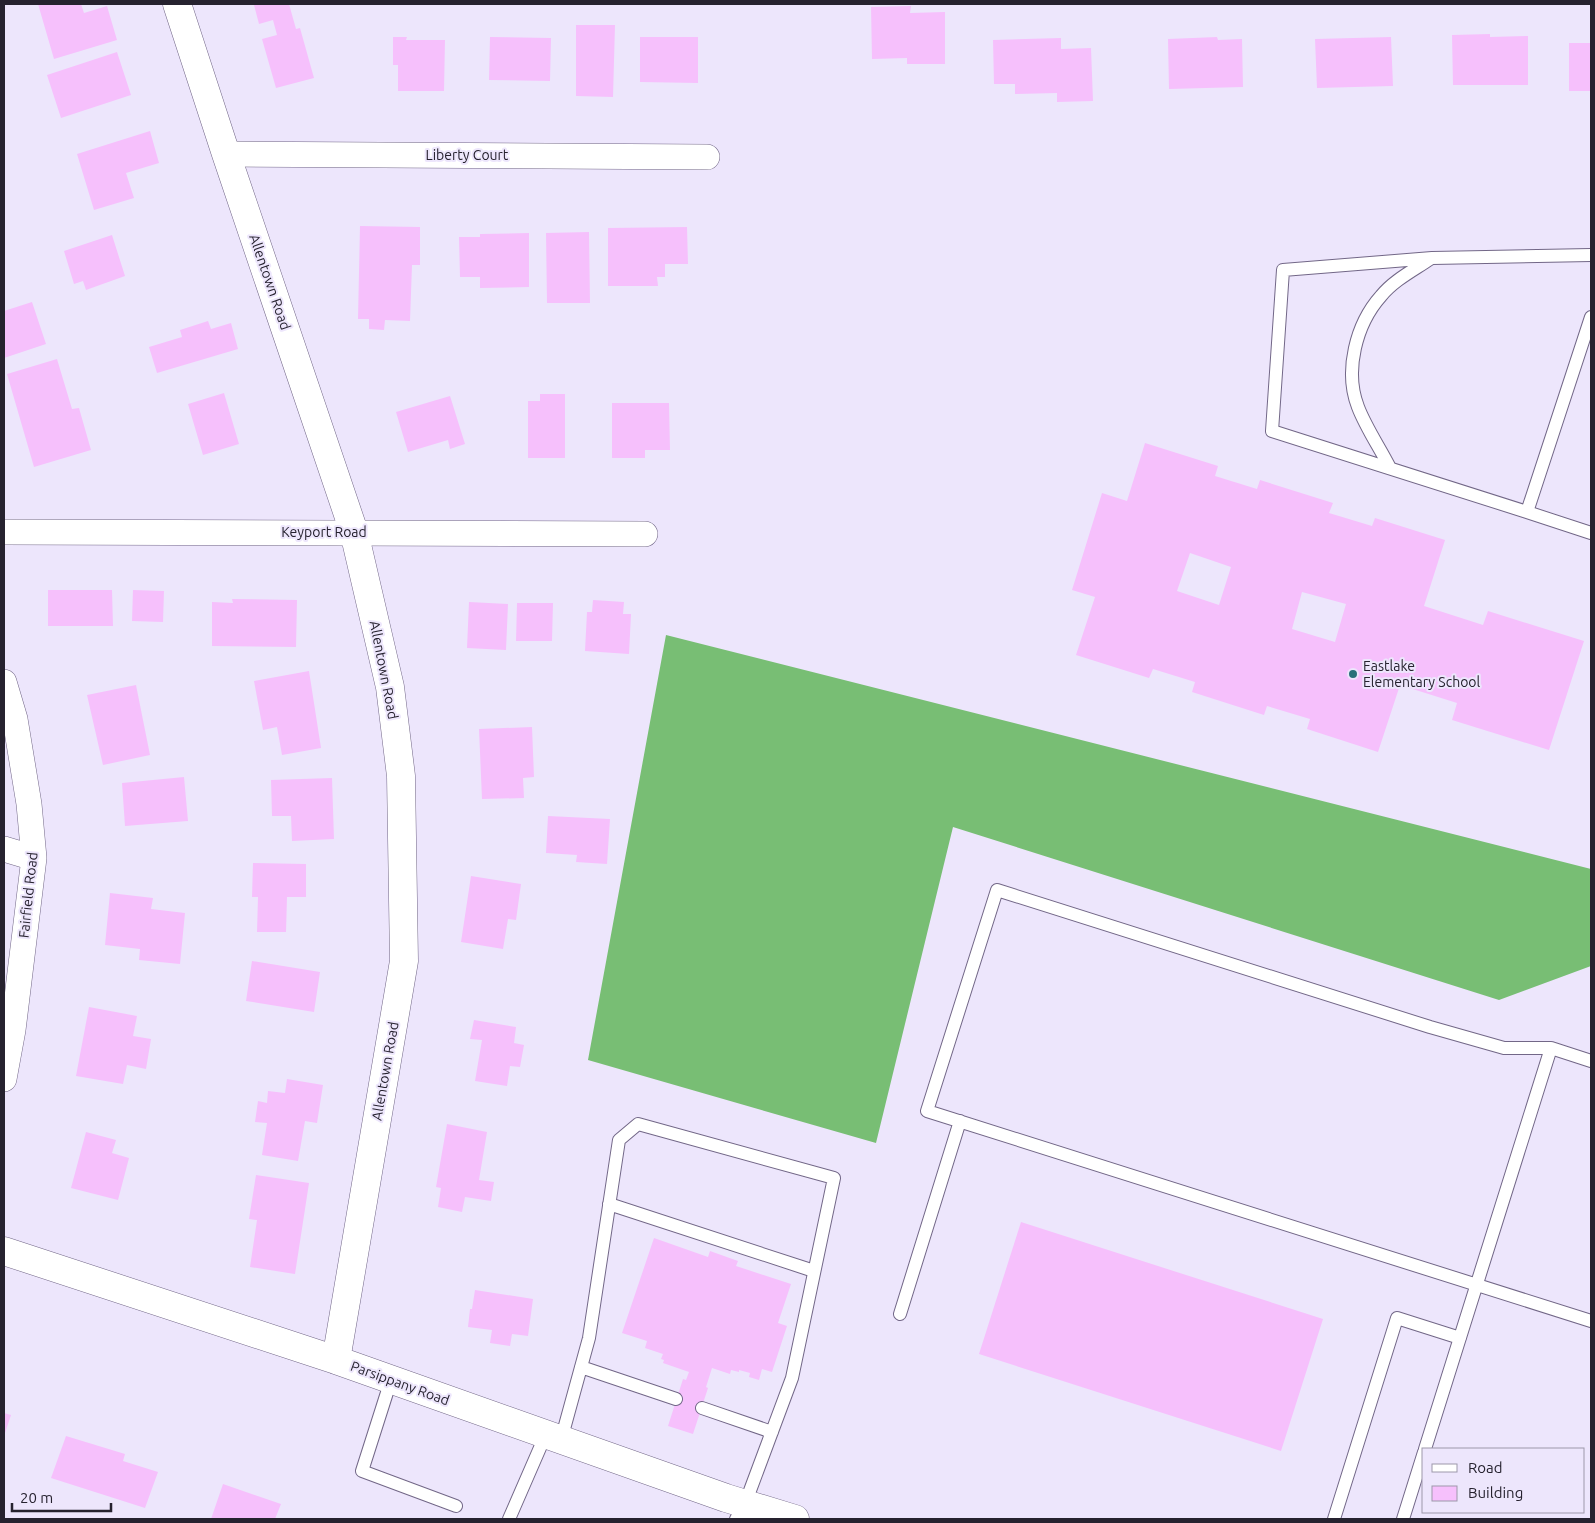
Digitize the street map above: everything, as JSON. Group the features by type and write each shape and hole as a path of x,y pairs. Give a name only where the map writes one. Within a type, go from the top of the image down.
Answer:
{"street":[{"name":"Allentown Road","path":"178,4 226,154 354,532 390,687 401,776 404,961 336,1360"},
{"name":"Liberty Court","path":"226,154 707,157"},
{"name":"Keyport Road","path":"4,532 645,534"},
{"name":"Fairfield Road","path":"4,682 16,719 29,804 34,858 4,1079"},
{"path":"4,848 34,858"},
{"name":"Parsippany Road","path":"4,1251 336,1360 554,1437 740,1512 795,1519"}],"lane":[{"path":"1591,255 1432,258 1283,270 1272,431 1591,533"},
{"path":"1390,468 1358,408 1353,389 1352,370 1360,329 1369,311 1381,294 1432,258"},
{"path":"1526,512 1591,317"},
{"path":"1591,1061 1551,1048 1504,1048 1439,1030 997,890 927,1111 1591,1321"},
{"path":"1425,1448 1551,1048"},
{"path":"900,1314 960,1121"},
{"path":"509,1519 554,1437 581,1367 589,1338 619,1140 638,1124 834,1178 792,1378 740,1512"},
{"path":"609,1204 814,1271"},
{"path":"1334,1519 1397,1318 1460,1338"},
{"path":"581,1367 676,1399"},
{"path":"391,1380 362,1471 456,1506"},
{"path":"702,1408 772,1432"},
{"path":"1403,1519 1422,1457"}],"green space":[{"path":"666,635 1591,869 1591,966 1499,1000 953,827 876,1143 588,1060"}],"building":[{"path":"38,4 81,4 84,13 107,6 117,40 54,59"},
{"path":"289,4 296,29 300,28 314,78 276,88 262,39 277,35 273,20 259,24 254,5"},
{"path":"911,6 910,13 945,12 945,64 907,64 907,58 872,59 871,7"},
{"path":"576,25 615,25 613,97 576,96"},
{"path":"1490,34 1490,37 1528,36 1528,85 1453,85 1452,35"},
{"path":"393,37 407,37 406,40 445,40 444,91 398,91 398,65 393,65"},
{"path":"490,37 551,38 550,81 489,80"},
{"path":"640,37 698,37 698,83 640,82"},
{"path":"1217,37 1218,40 1242,39 1243,87 1169,89 1168,39"},
{"path":"1391,37 1393,86 1317,88 1315,39"},
{"path":"1061,38 1061,49 1091,48 1093,101 1057,102 1057,93 1015,94 1015,84 994,84 993,40"},
{"path":"1569,43 1591,43 1591,91 1569,91"},
{"path":"117,52 131,95 61,118 47,75"},
{"path":"150,131 159,163 126,173 134,198 94,210 77,154"},
{"path":"360,226 420,227 420,265 412,265 410,321 385,320 384,330 369,329 369,319 358,319"},
{"path":"687,227 688,264 665,264 665,277 657,277 658,286 608,286 608,228"},
{"path":"589,232 590,303 547,303 546,233"},
{"path":"529,233 529,287 480,288 480,277 460,277 459,237 480,237 480,234"},
{"path":"112,235 125,276 86,290 83,281 74,284 64,251"},
{"path":"32,302 46,344 4,358 4,311"},
{"path":"208,321 211,329 231,323 238,349 157,373 149,347 182,337 180,330"},
{"path":"57,359 72,409 79,408 91,450 34,467 7,374"},
{"path":"224,393 239,444 203,455 188,404"},
{"path":"540,394 565,394 565,458 528,458 528,401 540,401"},
{"path":"450,396 465,444 450,449 448,440 408,452 396,412"},
{"path":"612,403 669,403 670,450 645,450 645,458 612,458"},
{"path":"1145,443 1218,466 1215,476 1257,489 1260,480 1333,503 1329,513 1372,526 1375,518 1445,540 1424,606 1483,625 1488,611 1584,641 1549,750 1452,720 1457,703 1400,685 1378,752 1307,729 1310,719 1267,706 1264,715 1192,692 1195,682 1153,669 1149,678 1076,655 1095,597 1072,590 1102,493 1127,501","holes":["1190,553 1231,567 1219,605 1177,591","1302,592 1346,604 1335,642 1292,629"]},
{"path":"48,590 112,590 113,626 48,626"},
{"path":"133,590 164,591 163,622 132,621"},
{"path":"232,599 297,600 296,647 212,646 212,602 233,603"},
{"path":"593,600 624,602 623,614 631,614 629,654 585,651 587,612 592,612"},
{"path":"469,602 508,604 506,650 467,648"},
{"path":"517,603 553,603 552,641 516,641"},
{"path":"309,671 321,748 282,755 277,727 263,730 254,681"},
{"path":"136,685 150,755 103,765 87,695"},
{"path":"532,727 534,777 523,778 524,798 482,799 479,729"},
{"path":"184,777 188,821 125,826 122,783"},
{"path":"332,778 334,839 292,841 291,816 272,816 271,780"},
{"path":"548,816 610,819 607,864 576,862 577,855 546,853"},
{"path":"253,863 306,864 306,897 287,897 286,932 257,932 258,897 252,897"},
{"path":"471,876 521,884 516,920 508,919 503,949 461,942"},
{"path":"110,893 153,898 151,909 185,913 180,964 139,960 140,949 105,945"},
{"path":"252,961 320,972 314,1012 246,1001"},
{"path":"89,1007 137,1016 133,1036 151,1039 146,1069 127,1065 123,1084 76,1076"},
{"path":"474,1020 516,1027 514,1043 524,1045 520,1067 510,1066 507,1086 475,1081 482,1040 470,1039"},
{"path":"287,1079 323,1085 317,1123 305,1121 298,1161 262,1155 267,1123 255,1122 258,1101 267,1103 268,1091 285,1093"},
{"path":"447,1124 487,1132 479,1180 494,1182 491,1201 465,1197 462,1212 438,1207 441,1188 436,1187"},
{"path":"86,1132 116,1140 112,1153 129,1158 118,1200 71,1188"},
{"path":"256,1175 309,1183 295,1274 250,1267 257,1220 249,1219"},
{"path":"1021,1222 1323,1319 1281,1451 979,1354"},
{"path":"654,1238 708,1257 710,1251 738,1261 736,1266 791,1284 778,1323 787,1326 772,1372 762,1369 759,1380 749,1377 750,1373 739,1370 739,1372 731,1370 730,1374 712,1368 706,1387 708,1388 693,1434 668,1426 683,1379 686,1380 689,1372 663,1363 664,1360 661,1359 663,1354 645,1348 647,1341 622,1333"},
{"path":"475,1290 533,1299 528,1336 512,1334 510,1346 490,1343 492,1330 468,1327"},
{"path":"4,1413 11,1415 4,1436"},
{"path":"66,1436 125,1454 123,1461 158,1472 145,1508 51,1478"},
{"path":"223,1484 281,1504 275,1519 211,1519"}],"place":[{"name":"Eastlake Elementary School","path":"1353,674"}]}
